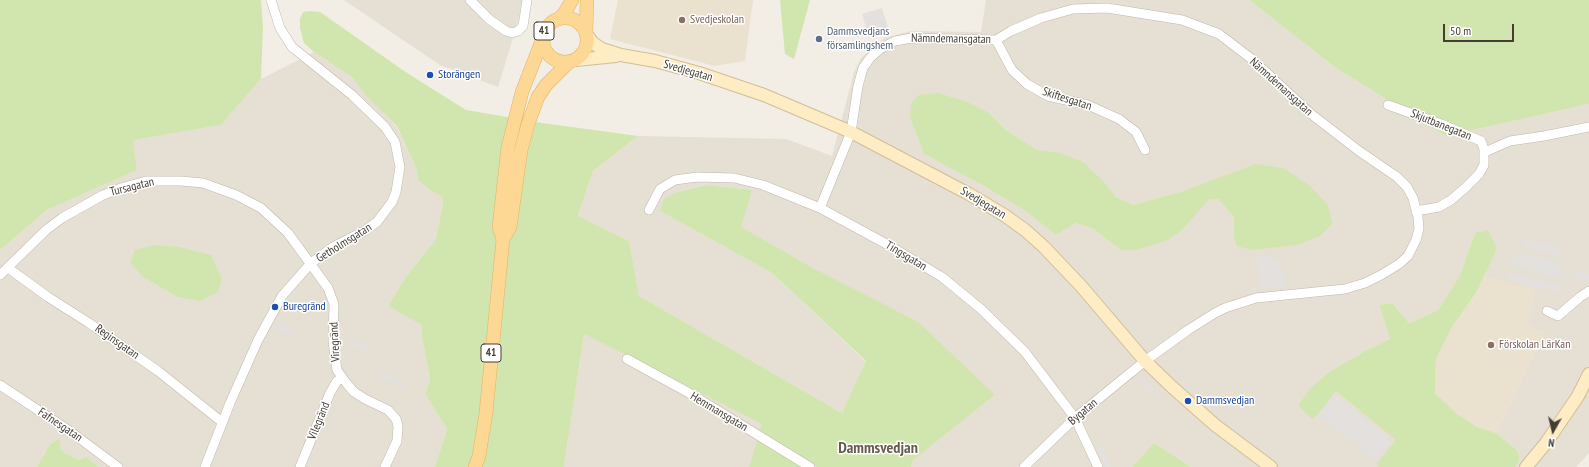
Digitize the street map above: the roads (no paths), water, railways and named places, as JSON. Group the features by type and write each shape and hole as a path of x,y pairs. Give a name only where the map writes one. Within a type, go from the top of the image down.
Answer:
{"main road":[{"name":"41","path":"475,467 479,456 486,413 503,239 499,227 508,147 522,92 542,38 548,26 559,19 572,0"},
{"name":"41","path":"503,239 510,227 521,150 528,124 538,97 546,85 585,50 587,43 587,0"},
{"name":"41","path":"559,19 569,18 575,20 582,26 586,34"},
{"name":"41","path":"542,38 544,48 550,57 559,62 572,61"}],"street":[{"name":"Getholmsgatan","path":"204,467 222,422 267,321 282,296 311,263 333,247 364,231 377,222 392,202 396,192 400,167 395,142 385,127 352,95 292,47 280,28 271,0"},
{"path":"470,0 490,20 506,31 512,33 518,32 523,26 527,0"},
{"name":"Nämndemansgatan","path":"820,208 851,132 858,86 863,68 870,58 880,49 895,41 912,38 996,40 1041,18 1073,9 1107,8 1182,20 1219,34 1253,60 1311,114 1397,177 1410,193 1416,211 1419,229 1416,240 1408,256 1399,264 1365,283 1345,288 1256,298 1225,308 1193,326 1145,361"},
{"name":"Svedjegatan","path":"586,34 593,43 602,49 621,55 655,61 699,73 784,103 851,132 969,194 1004,215 1025,230 1081,286 1145,361 1215,425 1271,467"},
{"name":"Skiftesgatan","path":"996,40 1012,70 1027,84 1048,96 1088,105 1119,119 1136,132 1145,150"},
{"name":"Svedjegatan","path":"572,61 621,55"},
{"name":"Skjutbanegatan","path":"1388,105 1441,124 1481,141 1484,152"},
{"path":"1416,211 1439,207 1451,200 1479,174 1484,165 1484,152 1510,141 1589,127"},
{"name":"Tingsgatan","path":"649,210 660,189 675,180 697,177 734,178 763,185 820,208 890,246 942,277 981,309 1025,352 1075,418 1098,467"},
{"name":"Tursagatan","path":"0,275 46,230 82,206 103,194 121,188 146,181 160,180 203,183 222,189 261,208 288,233 311,263"},
{"name":"Viregränd","path":"311,263 333,298 333,342 337,370 342,378"},
{"name":"Reginsgatan","path":"8,268 48,297 89,323 158,371 222,422"},
{"path":"1547,311 1558,316 1589,291"},
{"name":"Hemmansgatan","path":"627,359 691,394 810,467"},
{"name":"Bygatan","path":"1024,467 1075,418 1145,361"},
{"path":"1526,467 1546,443 1578,396 1589,374"},
{"path":"342,378 354,392 388,410 396,419 399,433 385,467"},
{"name":"Vilegränd","path":"300,467 330,393 338,381 342,378"},
{"name":"Fafnesgatan","path":"0,385 71,432 118,467"}],"place":[{"name":"Svedjeskolan","path":"682,20"},
{"name":"Dammsvedjans församlingshem","path":"819,39"},
{"name":"Storängen","path":"430,75"},
{"name":"Buregränd","path":"275,307"},
{"name":"Förskolan LärKan","path":"1491,345"},
{"name":"Dammsvedjan","path":"1188,401"}],"district":[{"name":"Dammsvedjan","path":"878,448"}]}
